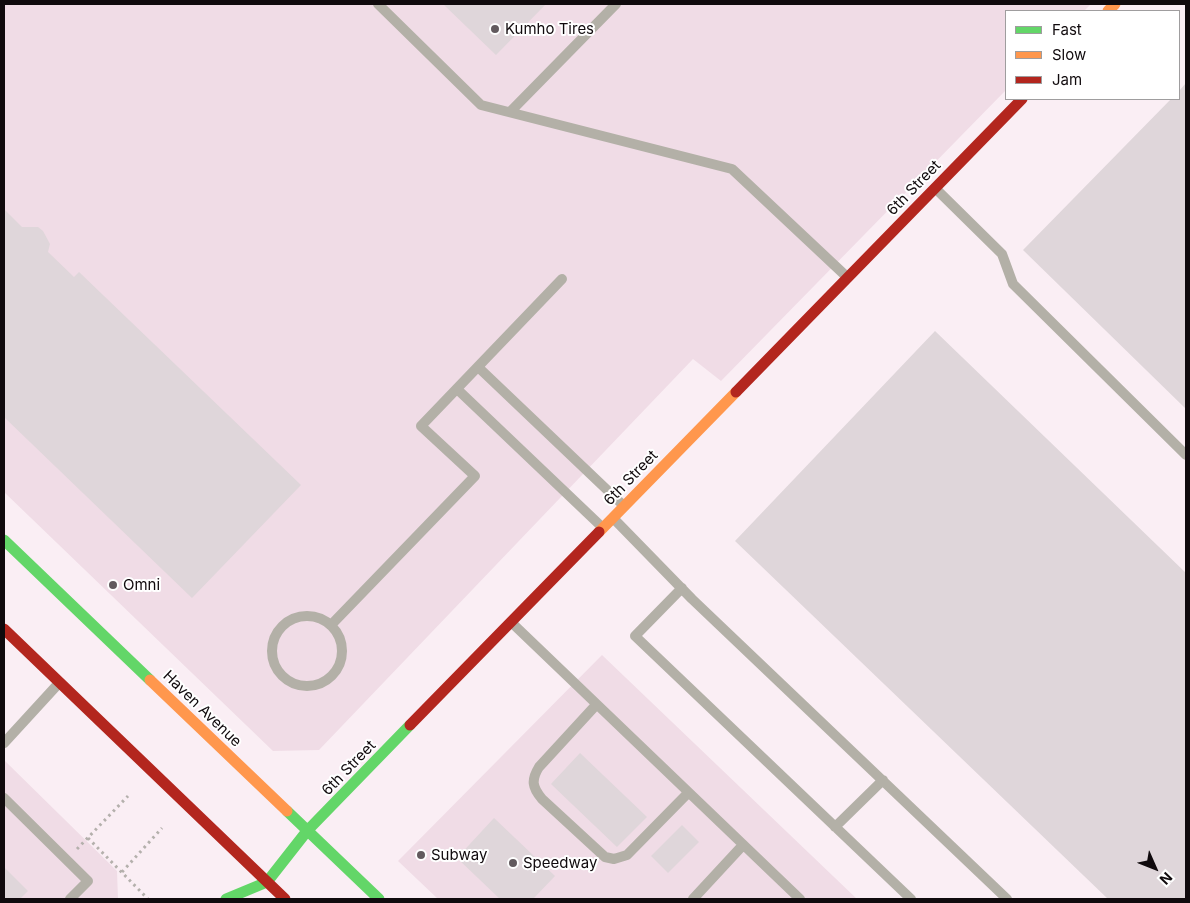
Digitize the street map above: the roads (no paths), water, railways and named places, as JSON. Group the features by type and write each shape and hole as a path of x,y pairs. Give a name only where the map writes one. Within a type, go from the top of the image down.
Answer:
{"main road":[{"name":"6th Street","path":"226,899 267,882 307,831 1021,100"},
{"name":"Haven Avenue","path":"4,540 379,899"},
{"path":"4,629 59,684 286,899"},
{"path":"265,899 267,882"}],"lane":[{"path":"378,4 481,105 732,169 847,278"},
{"path":"510,112 616,4"},
{"path":"935,188 1002,254 1013,284 1186,455"},
{"path":"331,625 475,476 421,426 562,279"},
{"path":"478,367 624,506"},
{"path":"457,389 603,529"},
{"path":"613,518 682,588 1007,899"},
{"path":"682,588 635,636 911,899"},
{"path":"311,616 331,625 338,633 342,655 332,675 322,682 305,685 288,680 279,672 272,650 274,638 281,628 300,617 311,616"},
{"path":"511,623 800,899"},
{"path":"4,743 59,684"},
{"path":"596,705 539,767 533,778 534,788 542,798 605,857 614,860 626,855 688,793"},
{"path":"835,827 883,780"},
{"path":"4,798 88,881 70,899"},
{"path":"693,899 743,845"}],"place":[{"name":"Kumho Tires","path":"495,29"},
{"name":"Omni","path":"113,585"},
{"name":"Subway","path":"421,855"},
{"name":"Speedway","path":"513,863"}]}
